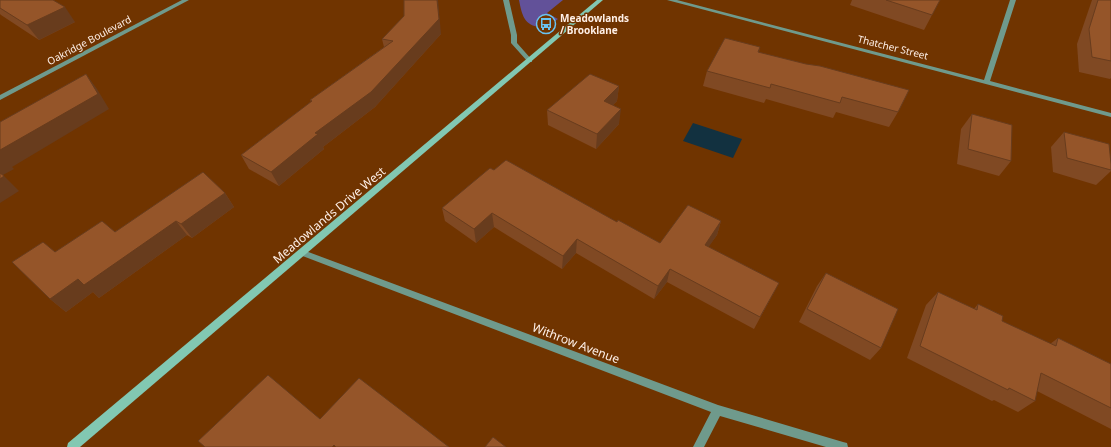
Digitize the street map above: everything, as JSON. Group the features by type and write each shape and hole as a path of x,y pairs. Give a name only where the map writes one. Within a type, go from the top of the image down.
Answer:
{"main road":[{"name":"Meadowlands Drive West","path":"72,447 600,0"}],"street":[{"name":"Oakridge Boulevard","path":"0,98 186,0"},
{"path":"506,0 514,35 514,43 530,60"},
{"name":"Thatcher Street","path":"670,0 1111,115"},
{"path":"987,82 1013,0"},
{"name":"Withrow Avenue","path":"302,253 718,410 843,447"},
{"path":"698,447 718,410"}],"shaded area":[{"path":"519,0 563,0 547,13 558,19 548,26 546,24 541,27 527,22 521,10"}],"water":[{"path":"693,123 742,139 733,158 683,141"}],"building":[{"path":"0,0 53,0 65,7 27,25 0,8"},
{"path":"404,0 437,0 439,19 371,92 315,133 318,134 271,172 241,155 312,101 310,100 393,41 382,39 404,16"},
{"path":"886,0 940,0 932,15"},
{"path":"1098,0 1111,0 1111,61 1092,57 1089,29"},
{"path":"725,38 760,47 758,52 820,66 909,90 898,112 842,97 840,103 771,84 770,88 707,71"},
{"path":"86,74 98,94 0,150 0,122"},
{"path":"590,74 619,86 604,101 621,109 597,134 547,110"},
{"path":"972,114 1012,125 1011,161 968,149"},
{"path":"1064,132 1109,144 1111,170 1067,158"},
{"path":"506,160 617,222 618,220 660,243 688,205 721,221 705,245 779,283 760,317 670,269 658,286 577,239 563,256 492,213 474,229 442,208 490,168 494,170"},
{"path":"203,172 225,193 181,224 176,221 84,285 78,279 50,299 12,262 43,242 55,252 102,221 115,232"},
{"path":"0,173 4,176 0,179"},
{"path":"826,273 898,309 881,348 807,309"},
{"path":"938,292 977,310 978,304 1003,316 1002,321 1056,346 1058,338 1111,364 1111,408 1041,373 1035,401 1009,388 1008,390 920,346"},
{"path":"268,375 320,419 359,378 449,447 336,447 334,445 332,447 205,447 198,441"},
{"path":"493,437 506,447 485,447"}],"place":[{"name":"Meadowlands / Brooklane","path":"546,24"}]}
